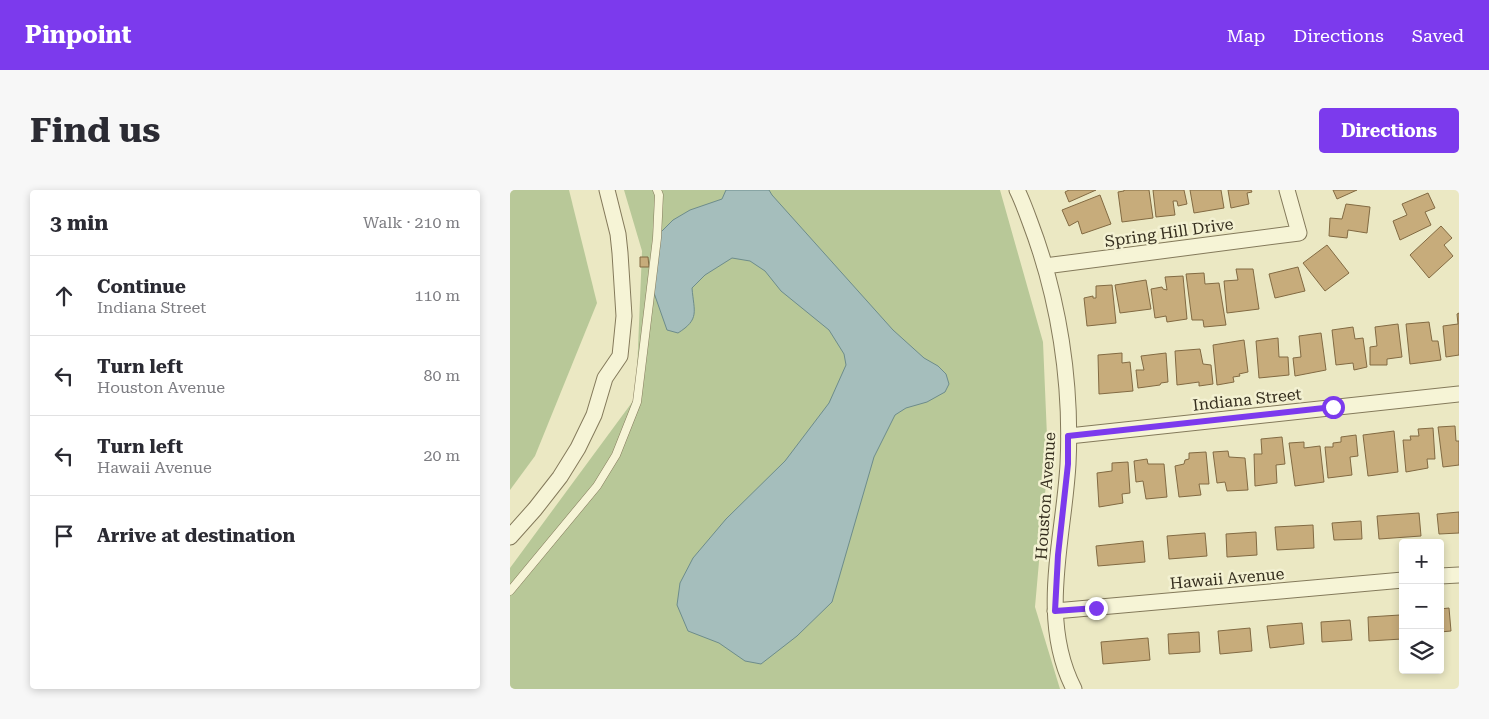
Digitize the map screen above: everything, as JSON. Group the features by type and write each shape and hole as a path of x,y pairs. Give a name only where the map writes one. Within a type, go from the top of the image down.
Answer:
{"street":[{"path":"510,538 560,477 578,448 594,415 605,378 620,356 624,316 620,253 618,234 607,190"},
{"name":"Houston Avenue","path":"1017,190 1045,266 1062,346 1067,392 1068,464 1058,555 1055,611 1062,657 1074,689"},
{"name":"Spring Hill Drive","path":"1045,266 1298,233 1287,190"},
{"name":"Indiana Street","path":"1068,436 1459,394"},
{"path":"1444,576 1459,575"},
{"name":"Hawaii Avenue","path":"1055,611 1399,580"}],"lane":[{"path":"510,592 597,486 616,455 637,402 657,238 659,195 657,190"}],"green space":[{"path":"510,190 569,190 597,303 535,456 510,490"},
{"path":"624,190 1000,190 1043,342 1048,460 1035,607 1060,689 510,689 510,568 636,397 642,251"}],"water":[{"path":"726,190 769,190 893,330 924,358 938,366 946,374 949,384 945,392 927,402 906,408 895,415 874,457 832,602 797,636 761,664 745,661 719,643 688,631 677,605 680,583 693,558 726,519 785,461 829,403 846,365 844,354 829,330 781,291 765,271 750,261 732,258 705,275 692,288 693,319 678,333 667,330 654,293 657,249 661,232 673,220 690,210 722,199"}],"building":[{"path":"1069,190 1096,190 1069,202 1065,192"},
{"path":"1124,190 1149,190 1153,218 1122,222 1118,192"},
{"path":"1153,190 1184,190 1187,204 1178,206 1177,201 1173,201 1175,215 1156,217"},
{"path":"1190,190 1221,190 1224,208 1194,213"},
{"path":"1228,190 1251,190 1252,192 1247,193 1249,204 1231,208"},
{"path":"1333,190 1357,190 1337,199"},
{"path":"1428,193 1435,208 1425,212 1431,225 1400,240 1393,221 1407,215 1402,204"},
{"path":"1100,195 1111,224 1082,234 1078,221 1069,226 1062,210"},
{"path":"1346,204 1370,207 1367,233 1348,230 1347,238 1329,236 1330,218 1342,219"},
{"path":"1441,226 1452,238 1444,245 1453,256 1429,278 1410,255"},
{"path":"1327,245 1349,273 1325,291 1303,263"},
{"path":"640,257 648,257 649,267 640,267"},
{"path":"1298,267 1305,291 1275,298 1269,274"},
{"path":"1236,269 1253,269 1259,309 1227,313 1224,281 1238,280"},
{"path":"1204,273 1205,284 1219,283 1226,325 1204,327 1203,320 1192,320 1186,274"},
{"path":"1183,276 1187,319 1167,322 1166,316 1155,318 1151,289 1162,287 1167,290 1165,277"},
{"path":"1146,280 1151,309 1120,313 1115,285"},
{"path":"1112,285 1116,323 1087,326 1084,298 1093,296 1093,298 1096,298 1096,286"},
{"path":"1459,313 1459,355 1446,357 1443,326 1458,324 1457,314"},
{"path":"1429,322 1432,341 1438,341 1441,360 1410,364 1406,324"},
{"path":"1398,324 1402,357 1387,359 1387,365 1370,365 1370,347 1377,346 1375,327"},
{"path":"1353,327 1355,339 1363,338 1367,367 1354,370 1353,363 1336,365 1332,330"},
{"path":"1321,333 1326,370 1295,376 1293,358 1301,357 1299,336"},
{"path":"1278,338 1279,357 1288,357 1289,375 1259,378 1256,341"},
{"path":"1244,340 1248,372 1233,377 1234,382 1217,385 1213,345"},
{"path":"1200,349 1203,364 1211,365 1213,384 1199,386 1199,382 1177,385 1175,351"},
{"path":"1122,353 1122,363 1130,362 1133,391 1099,394 1098,355"},
{"path":"1166,353 1168,382 1138,388 1136,370 1144,370 1141,356"},
{"path":"1455,426 1456,441 1459,441 1459,465 1443,467 1438,427"},
{"path":"1433,428 1435,459 1427,459 1428,468 1406,472 1403,440 1411,440 1410,436 1419,436 1418,429"},
{"path":"1394,431 1398,472 1368,476 1363,435"},
{"path":"1356,435 1358,456 1350,457 1352,475 1328,478 1325,447 1333,447 1333,443 1341,442 1341,437"},
{"path":"1282,437 1285,464 1276,465 1277,483 1255,486 1254,454 1262,454 1261,439"},
{"path":"1304,442 1304,448 1320,446 1324,482 1295,486 1289,443"},
{"path":"1228,451 1229,457 1245,458 1248,490 1227,491 1225,482 1217,483 1213,452"},
{"path":"1206,452 1209,484 1199,484 1201,495 1179,497 1175,466 1184,464 1185,460 1189,459 1189,453"},
{"path":"1147,459 1148,464 1164,464 1167,497 1146,499 1143,481 1136,482 1134,461"},
{"path":"1128,462 1130,493 1122,494 1123,503 1099,507 1097,473 1112,471 1112,463"},
{"path":"1459,512 1459,533 1439,534 1437,514"},
{"path":"1419,513 1421,536 1379,539 1377,516"},
{"path":"1361,521 1362,539 1334,540 1332,523"},
{"path":"1313,525 1314,548 1277,550 1275,527"},
{"path":"1256,532 1257,555 1227,557 1226,534"},
{"path":"1205,533 1207,556 1169,559 1167,536"},
{"path":"1143,541 1145,562 1098,566 1096,546"},
{"path":"1449,608 1451,631 1444,632 1444,609"},
{"path":"1399,615 1399,639 1369,641 1368,617"},
{"path":"1350,620 1352,640 1322,642 1321,622"},
{"path":"1302,623 1304,644 1270,648 1267,626"},
{"path":"1250,628 1252,651 1220,654 1218,631"},
{"path":"1199,632 1200,652 1169,654 1168,634"},
{"path":"1148,638 1150,660 1103,664 1101,642"}],"route":[{"path":"1096,608 1055,611 1058,555 1066,492 1068,436 1333,407"}]}
